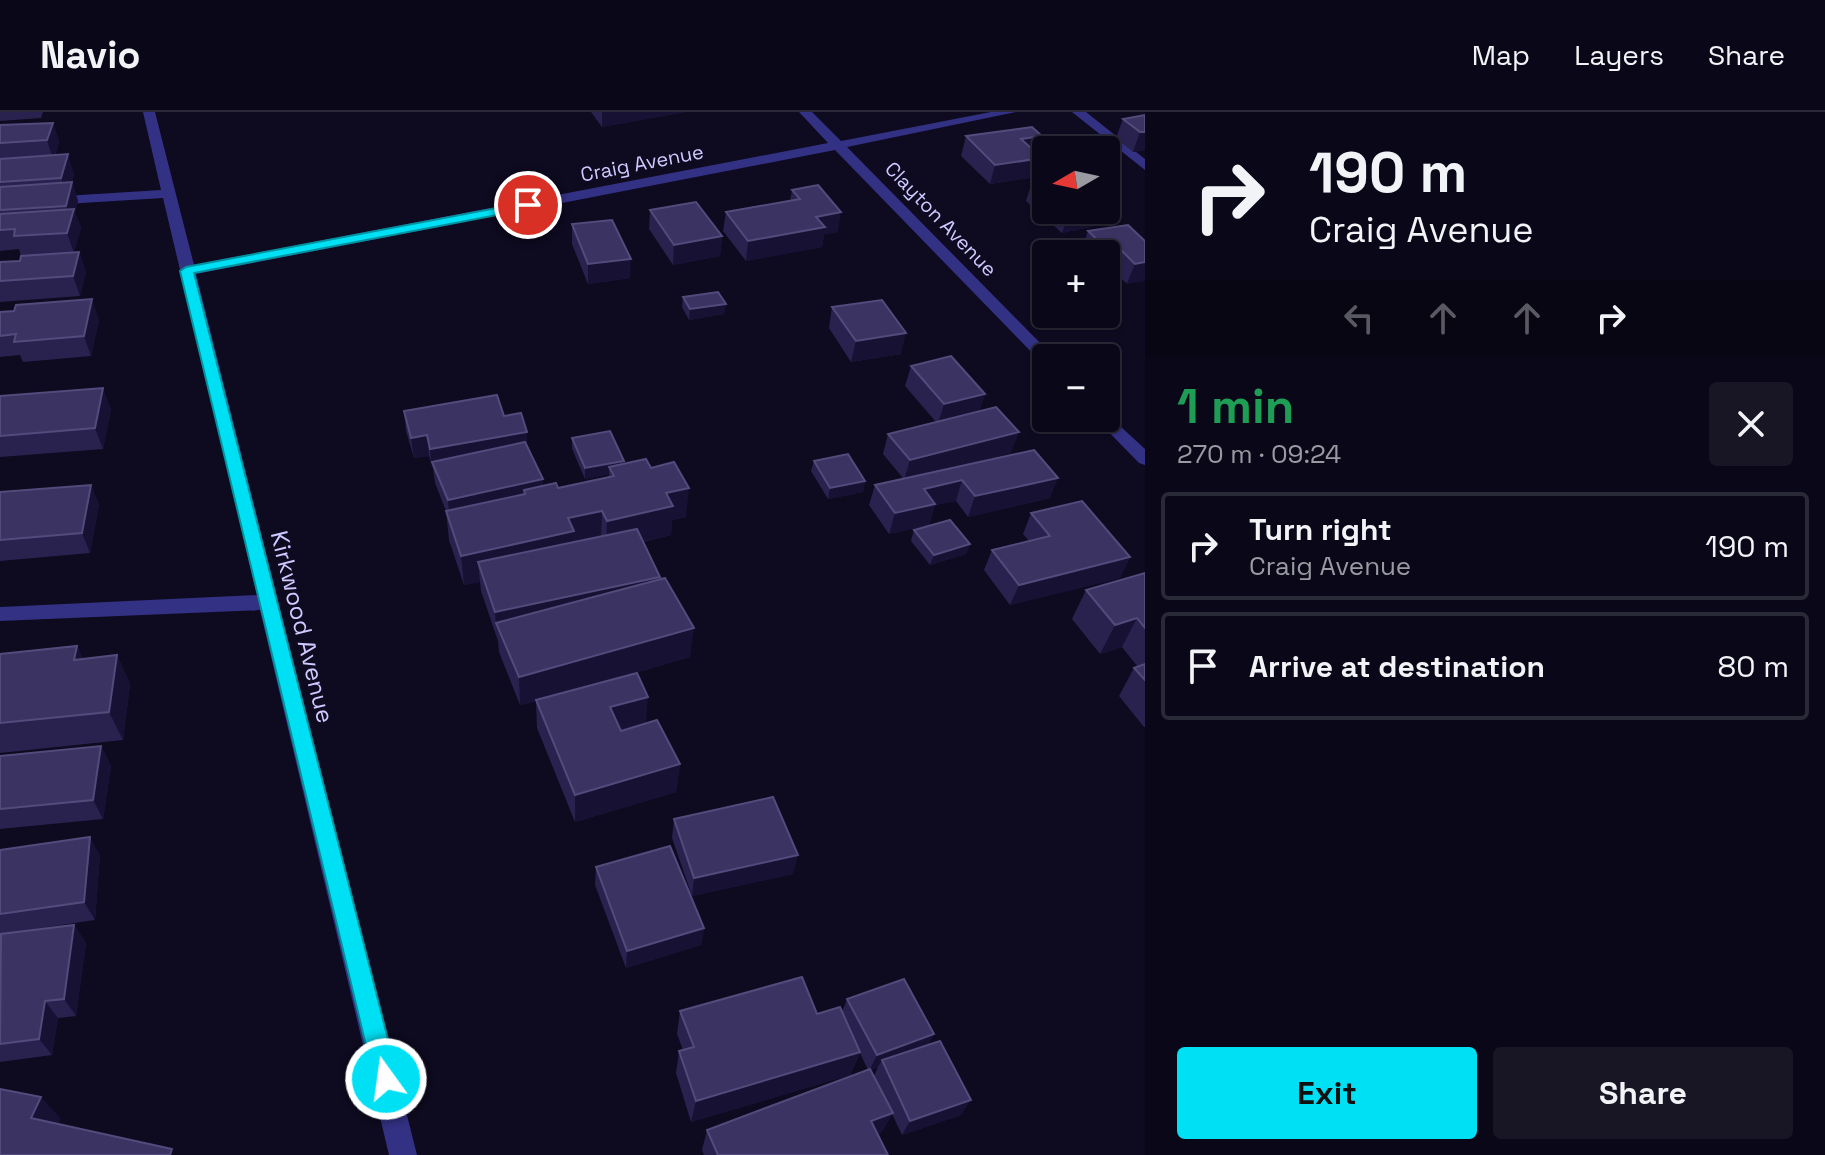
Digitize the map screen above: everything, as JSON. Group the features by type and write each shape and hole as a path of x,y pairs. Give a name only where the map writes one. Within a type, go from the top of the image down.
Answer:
{"street":[{"name":"Kirkwood Avenue","path":"149,112 403,1155"},
{"name":"Clayton Avenue","path":"805,112 1032,344"},
{"name":"Craig Avenue","path":"186,271 1010,112"},
{"path":"1078,112 1145,166"},
{"path":"0,204 168,194"},
{"path":"1119,432 1145,459"},
{"path":"0,614 268,602"}],"building":[{"path":"1145,115 1145,132 1140,132 1123,119"},
{"path":"53,123 47,140 0,143 0,125"},
{"path":"1032,127 1042,136 1021,139 1032,149 1032,159 995,165 966,136"},
{"path":"68,154 61,178 0,182 0,159"},
{"path":"72,182 66,206 0,210 0,187"},
{"path":"818,185 841,212 816,217 825,227 748,241 726,212 800,199 792,190"},
{"path":"696,202 722,236 674,245 650,210"},
{"path":"74,209 67,233 14,236 15,229 0,230 0,214"},
{"path":"612,220 631,259 588,264 572,224"},
{"path":"1128,225 1145,241 1145,262 1135,264 1120,251 1120,240 1097,240 1088,231"},
{"path":"79,252 73,276 0,281 0,262 20,261 21,256"},
{"path":"718,292 726,304 690,309 683,297"},
{"path":"92,299 84,336 14,342 16,334 0,336 0,312 14,311 16,305"},
{"path":"882,300 906,333 856,341 832,307"},
{"path":"951,356 985,394 944,404 911,366"},
{"path":"103,388 95,428 0,436 0,396"},
{"path":"497,395 504,416 521,413 527,432 430,449 427,435 411,438 404,411"},
{"path":"996,407 1019,432 910,460 888,434"},
{"path":"610,431 624,461 585,468 572,438"},
{"path":"525,442 543,479 448,500 432,462"},
{"path":"1034,450 1058,478 975,496 962,480 924,489 935,504 895,513 875,485"},
{"path":"848,454 865,481 830,488 814,461"},
{"path":"646,459 651,468 674,462 689,488 666,493 673,506 607,521 602,511 568,518 574,531 461,556 446,511 525,494 524,490 556,483 558,488 614,476 609,467"},
{"path":"91,485 82,533 0,540 0,492"},
{"path":"1082,501 1130,557 1019,585 992,550 1050,536 1031,513"},
{"path":"950,520 970,544 934,555 914,530"},
{"path":"637,529 660,577 495,612 478,562"},
{"path":"1145,573 1145,628 1137,618 1115,625 1086,590"},
{"path":"665,578 694,628 519,677 496,623"},
{"path":"77,646 74,660 117,655 109,712 0,723 0,654"},
{"path":"1145,664 1145,680 1134,668"},
{"path":"637,673 648,697 610,707 621,731 657,720 680,764 575,795 536,700"},
{"path":"101,746 93,800 0,809 0,756"},
{"path":"773,797 798,855 694,878 674,819"},
{"path":"90,837 84,902 0,914 0,850"},
{"path":"670,846 704,928 627,951 596,867"},
{"path":"74,925 64,999 45,1001 39,1039 0,1044 1,934"},
{"path":"802,977 817,1014 840,1007 860,1052 696,1101 679,1051 694,1047 680,1011"},
{"path":"904,979 934,1034 877,1055 847,999"},
{"path":"940,1041 971,1100 910,1121 882,1060"},
{"path":"870,1069 893,1113 871,1121 888,1155 718,1155 707,1130"},
{"path":"0,1089 41,1097 31,1118 172,1149 170,1155 0,1155"}],"route":[{"path":"386,1079 186,271 528,205"}]}
